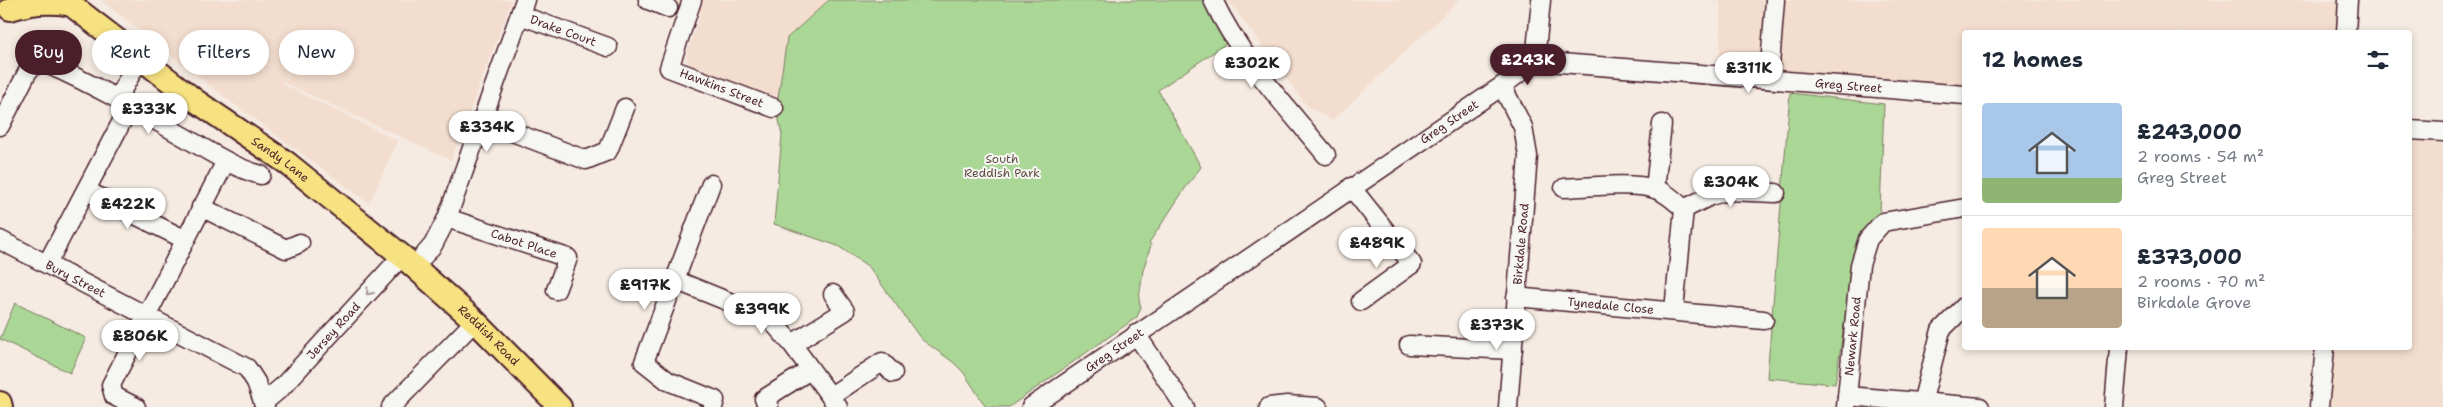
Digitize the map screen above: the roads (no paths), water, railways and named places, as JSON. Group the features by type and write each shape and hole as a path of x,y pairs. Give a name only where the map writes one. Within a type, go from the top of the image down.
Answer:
{"main road":[{"name":"Sandy Lane","path":"7,10 31,2 66,2 103,30"},
{"name":"Sandy Lane","path":"162,75 196,101 287,163 408,262"},
{"name":"Reddish Road","path":"408,262 475,321 560,407"},
{"path":"0,403 1,407"}],"street":[{"path":"648,0 668,8"},
{"name":"Hawkins Street","path":"692,0 669,68 774,108"},
{"path":"1213,0 1223,20 1250,61 1326,155"},
{"path":"1534,61 1541,0"},
{"path":"1769,79 1776,0"},
{"path":"2346,30 2348,0"},
{"name":"Drake Court","path":"522,8 608,47"},
{"name":"Jersey Road","path":"264,405 408,262 433,245 446,218 522,8"},
{"name":"Greg Street","path":"1031,407 1351,187 1502,86 1534,61 1962,95"},
{"name":"Sandy Lane","path":"0,126 28,71 36,64 47,64 123,102 226,161 261,175"},
{"path":"47,264 87,191 133,75"},
{"name":"Birkdale Road","path":"1502,86 1523,127 1528,156 1508,407"},
{"path":"481,120 586,160 608,151 625,108"},
{"path":"1655,189 1662,124"},
{"path":"2412,130 2443,132"},
{"path":"136,407 114,396 111,385 184,239 226,161"},
{"path":"711,184 644,362 668,381 715,400 713,407"},
{"path":"1564,188 1614,186 1655,189 1670,196 1684,209"},
{"path":"1351,187 1412,264 1361,301"},
{"path":"87,191 184,239"},
{"path":"1684,209 1710,196 1727,191 1776,193"},
{"path":"201,207 286,249 300,244"},
{"path":"1674,310 1684,209"},
{"name":"Newark Road","path":"1847,402 1860,265 1868,239 1883,222 1962,209"},
{"name":"Cabot Place","path":"446,218 568,258 556,290"},
{"name":"Bury Street","path":"0,240 247,368 256,382 264,405"},
{"path":"675,280 769,318 792,344 834,401 882,362 893,373"},
{"path":"792,344 845,311 833,294"},
{"name":"Tynedale Close","path":"1516,297 1674,310 1764,320"},
{"path":"1921,405 1940,330 1962,309"},
{"path":"391,407 475,321"},
{"path":"1136,334 1185,407"},
{"path":"1409,345 1513,350"},
{"path":"2114,407 2119,350"},
{"path":"2319,407 2325,350"},
{"path":"769,407 764,399 810,370"},
{"path":"1847,402 1980,407"},
{"path":"1269,407 1287,405 1318,407"}],"park label":[{"name":"South Reddish Park","path":"1002,166"}]}
